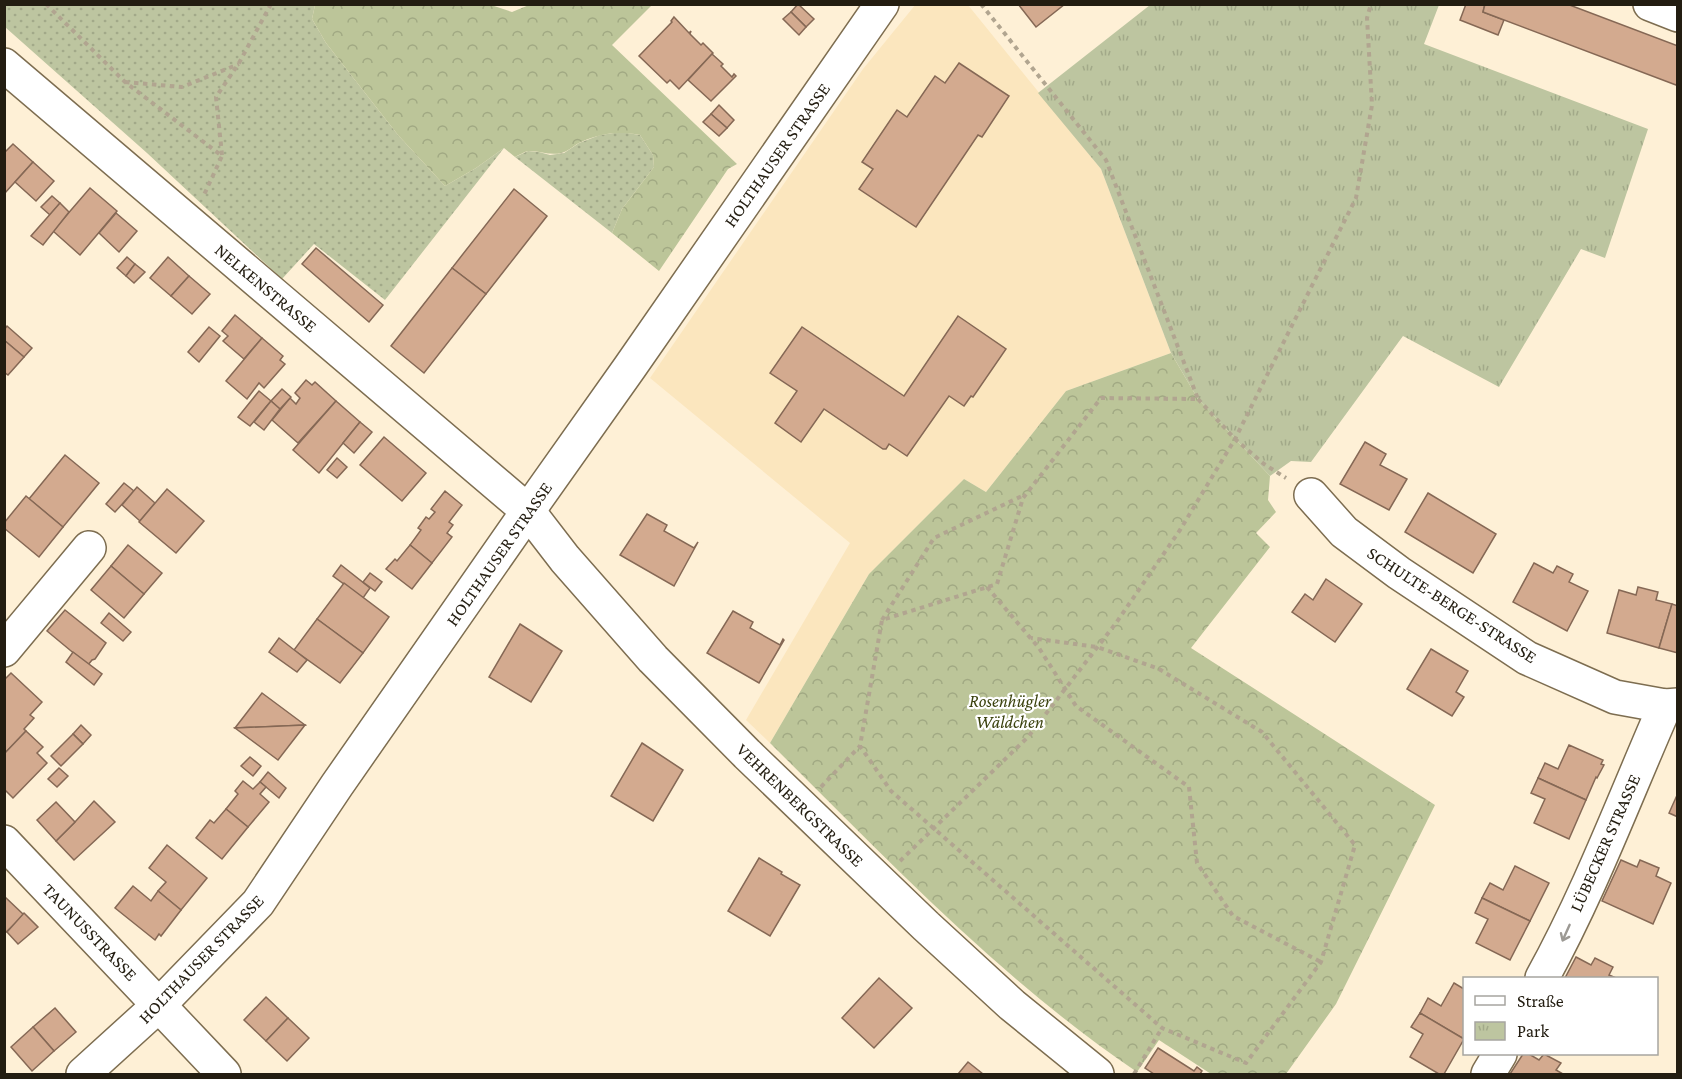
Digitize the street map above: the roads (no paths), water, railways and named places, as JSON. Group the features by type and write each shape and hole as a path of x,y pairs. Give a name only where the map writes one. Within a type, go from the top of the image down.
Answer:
{"street":[{"name":"HOLTHAUSER STRASSE","path":"82,1074 159,1005 258,903 882,4"},
{"path":"1650,4 1677,15"},
{"name":"NELKENSTRASSE","path":"4,65 528,511"},
{"name":"SCHULTE-BERGE-STRASSE","path":"1311,495 1344,532 1399,573 1527,658 1615,696 1671,705"},
{"name":"VEHRENBERGSTRASSE","path":"528,511 565,559 653,659 747,754 1012,1005 1096,1074"},
{"path":"4,650 89,548"},
{"name":"LÜBECKER STRASSE","path":"1543,977 1560,946 1671,705"},
{"name":"TAUNUSSTRASSE","path":"4,842 224,1074"},
{"path":"1488,1074 1499,1055"}],"park label":[{"name":"Rosenhügler Wäldchen","path":"1010,711"}]}
